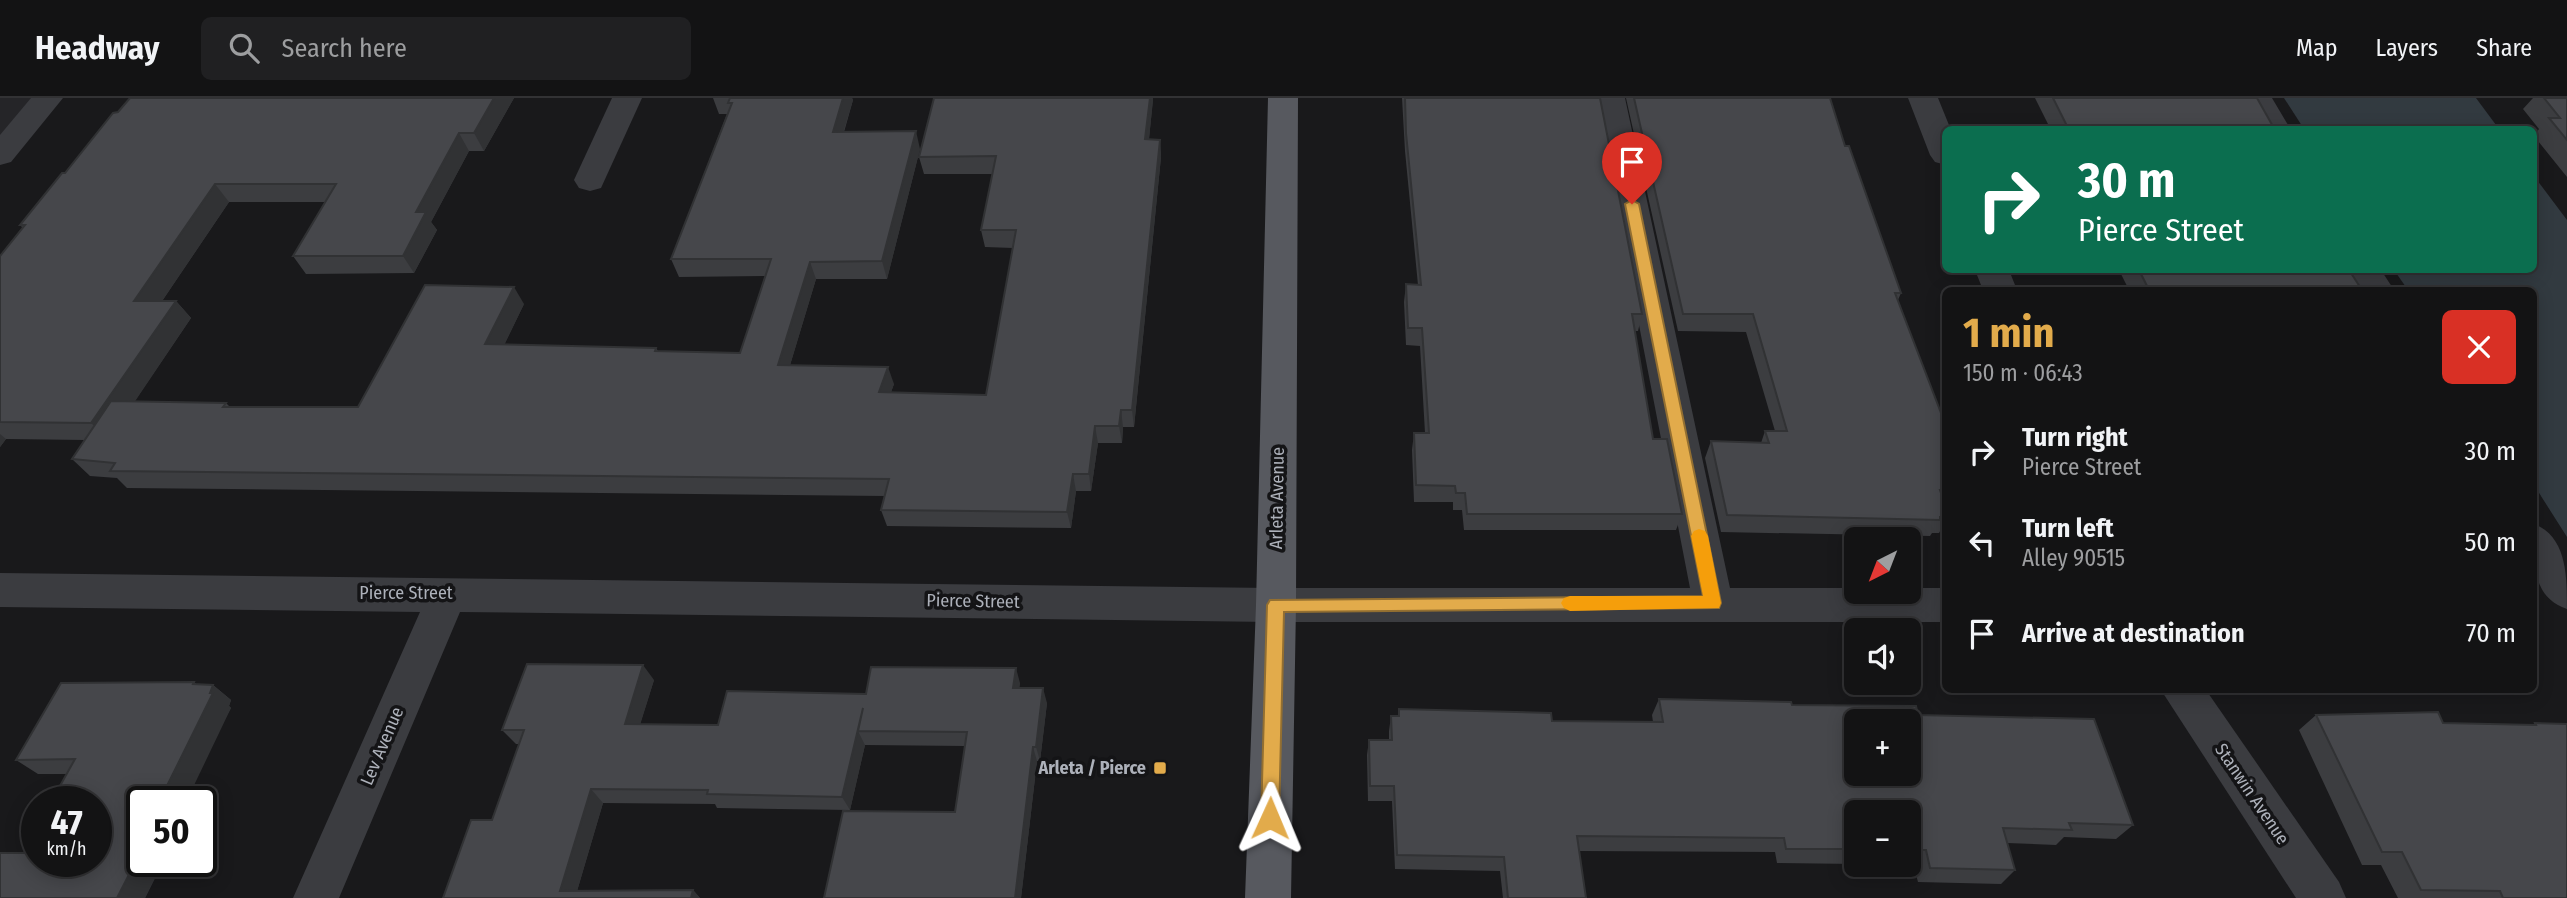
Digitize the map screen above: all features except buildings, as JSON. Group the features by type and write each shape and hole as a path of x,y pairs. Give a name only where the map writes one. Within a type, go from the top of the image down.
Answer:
{"main road":[{"name":"Arleta Avenue","path":"1268,898 1276,605 1283,98"}],"street":[{"path":"0,155 48,98"},
{"path":"590,180 627,98"},
{"path":"1610,98 1713,603"},
{"path":"1923,98 1942,145"},
{"path":"2257,98 2274,126"},
{"path":"2537,545 2567,592"},
{"name":"Pierce Street","path":"0,590 1276,605 1942,604"},
{"name":"Lev Avenue","path":"316,898 447,594"},
{"name":"Stanwin Avenue","path":"2184,693 2323,898"}],"shaded area":[{"path":"0,98 48,98 0,155"},
{"path":"2284,98 2476,98 2497,126 2302,126"},
{"path":"2537,180 2567,220 2567,537 2537,490 2537,287 2406,287 2396,273 2537,273"}],"slow traffic":[{"path":"1570,603 1713,603 1699,536"}],"place":[{"name":"Arleta / Pierce","path":"1160,768"}],"route":[{"path":"1270,818 1276,605 1713,603 1632,204"}]}
